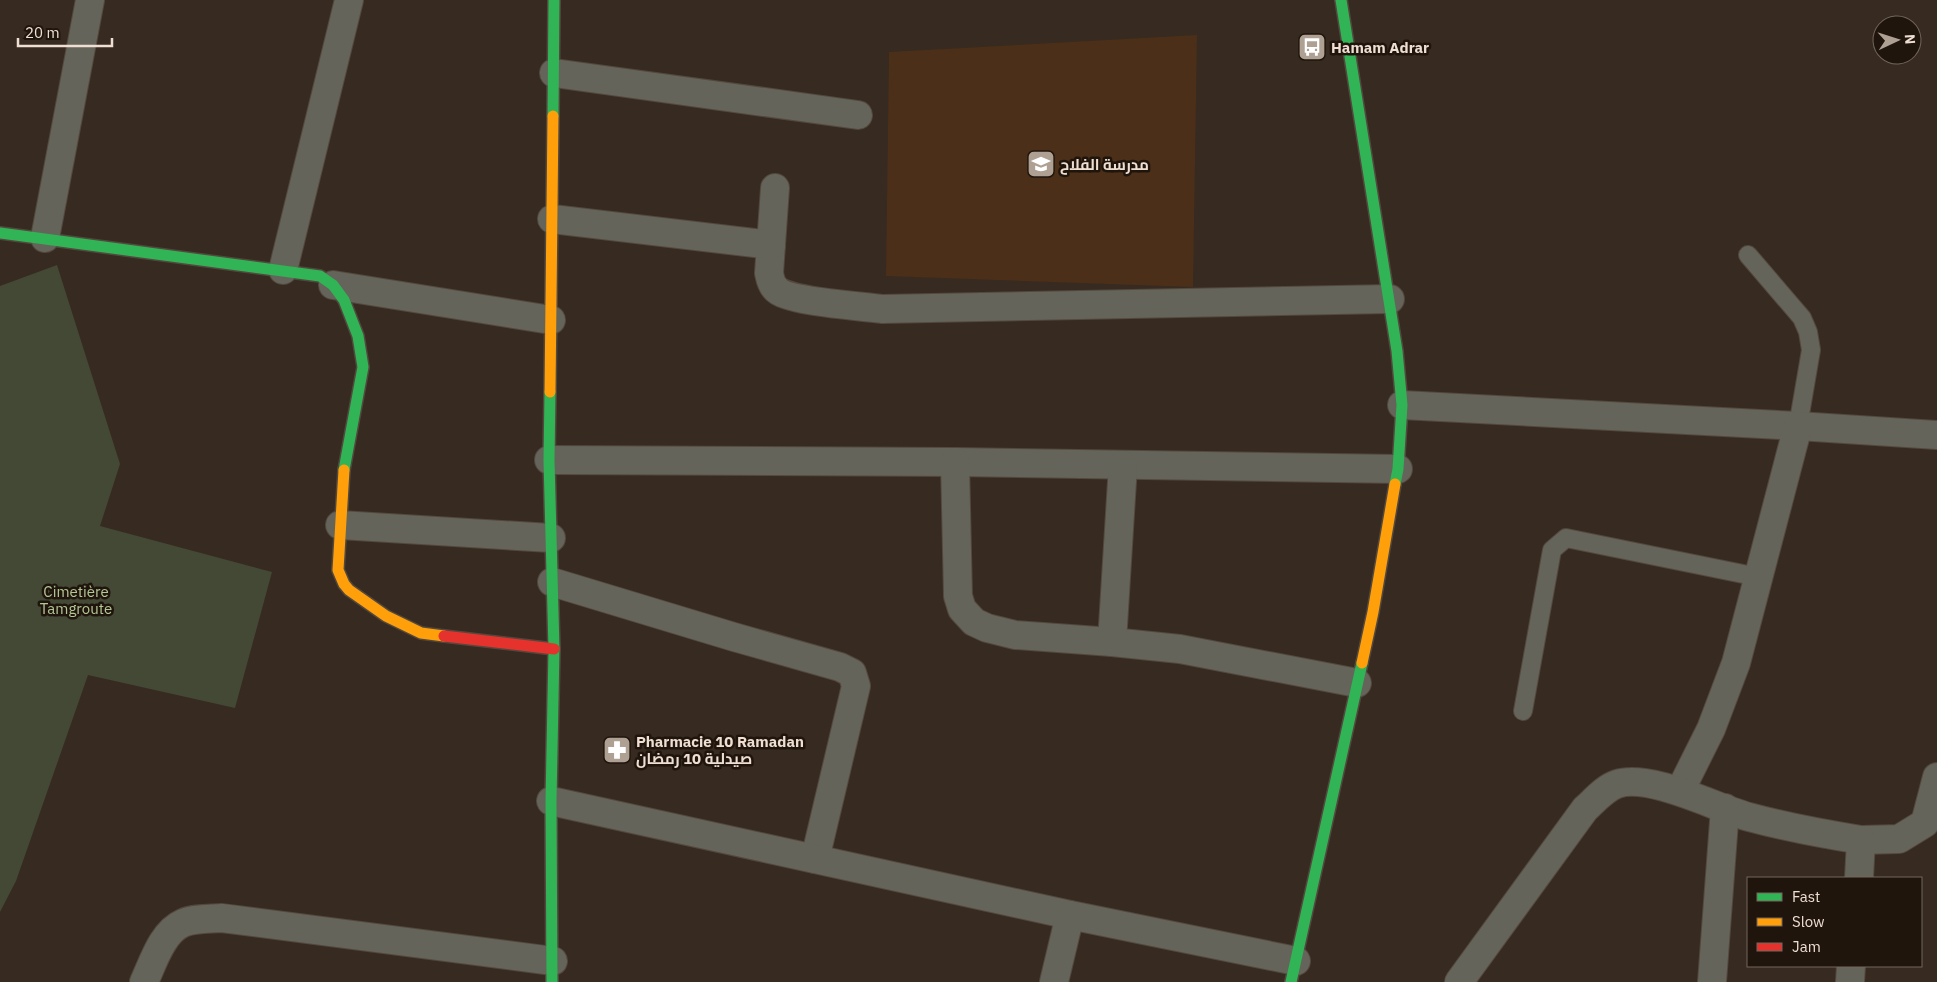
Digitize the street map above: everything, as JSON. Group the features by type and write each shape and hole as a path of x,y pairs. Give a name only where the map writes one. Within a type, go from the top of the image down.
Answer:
{"street":[{"path":"46,238 90,0"},
{"path":"283,270 349,0"},
{"path":"144,982 160,947 170,933 182,923 222,918 552,971 551,801 554,649 550,460 554,0"},
{"path":"551,801 1070,915 1293,972 1383,558 1398,469 1402,405 1390,298 1341,0"},
{"path":"554,73 858,115"},
{"path":"775,188 770,273 775,288 780,292 805,299 882,309 1390,298"},
{"path":"552,219 771,245"},
{"path":"0,233 283,270 320,276 333,285 344,300 352,317 358,336 363,367 343,478 338,570 344,584 362,600 386,616 421,633 554,649"},
{"path":"333,285 551,320"},
{"path":"1402,405 1937,435"},
{"path":"1680,791 1711,729 1733,671 1798,426"},
{"path":"550,460 955,462 1398,469"},
{"path":"955,462 958,596 962,609 974,622 987,628 1015,635 1180,649 1357,683"},
{"path":"1112,642 1123,465"},
{"path":"340,525 551,538"},
{"path":"552,582 840,667 852,673 856,686 815,859"},
{"path":"1459,982 1585,809 1602,793 1617,784 1632,782 1680,791 1747,816 1802,830 1861,840 1899,839 1925,823 1937,777"},
{"path":"1712,982 1725,808"},
{"path":"1859,877 1861,840"},
{"path":"1054,982 1070,915"},
{"path":"1850,982 1851,967"}],"lane":[{"path":"1748,254 1802,318 1808,332 1811,350 1798,426"},
{"path":"1523,711 1552,550 1566,538 1758,577"}],"shaded area":[{"name":"مدرسة الفلاح","path":"1197,35 1193,287 886,276 889,52"}],"green space":[{"name":"Cimetière Tamgroute","path":"57,265 120,464 100,526 272,572 235,708 88,675 16,881 0,912 0,286"}],"traffic: fast":[{"path":"553,116 554,0"},
{"path":"1341,0 1397,351 1402,405 1398,469 1395,484"},
{"path":"0,233 320,276 333,285 344,300 358,336 363,367 344,470"},
{"path":"550,392 549,460 554,649 551,801 552,982"},
{"path":"1291,982 1362,663"}],"traffic: slow":[{"path":"550,392 553,116"},
{"path":"344,470 338,570 344,584 349,590 386,616 421,633 444,636"},
{"path":"1362,663 1373,612 1395,484"}],"traffic: jam":[{"path":"444,636 554,649"}],"place":[{"name":"Hamam Adrar","path":"1312,47"},
{"name":"مدرسة الفلاح","path":"1041,164"},
{"name":"Pharmacie 10 Ramadan صيدلية 10 رمضان","path":"617,750"}]}
